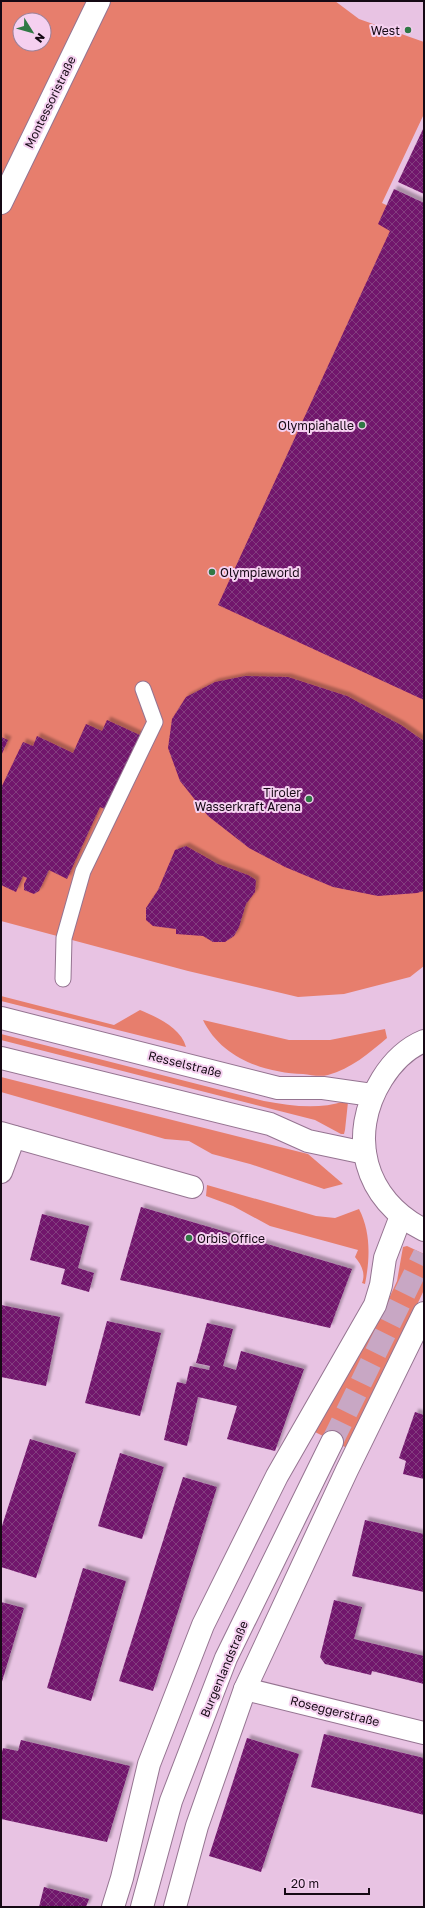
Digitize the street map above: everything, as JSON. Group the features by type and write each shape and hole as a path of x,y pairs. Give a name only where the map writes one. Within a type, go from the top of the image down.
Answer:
{"main road":[{"name":"Montessoristraße","path":"1,203 99,1"},
{"name":"Resselstraße","path":"1,1018 278,1088 323,1088 372,1095"},
{"path":"424,1041 415,1045 389,1067 368,1104 363,1135 365,1153 372,1180 388,1203 401,1216 424,1230"},
{"path":"1,1058 270,1124 308,1141 365,1153"},
{"path":"1,1172 8,1135 192,1186"},
{"path":"113,1907 122,1878 149,1764 203,1625 277,1476 375,1305 381,1285 385,1258 401,1216"},
{"path":"175,1907 197,1826 245,1689 347,1470 424,1313"},
{"name":"Burgenlandstraße","path":"142,1907 171,1800 226,1658 332,1442"},
{"name":"Roseggerstraße","path":"245,1689 424,1733"}],"lane":[{"path":"63,979 64,938 84,871 155,722 143,689"}],"shaded area":[{"name":"Olympiaworld","path":"1,1 335,1 359,19 424,42 424,114 382,203 424,223 424,966 410,977 344,994 298,997 188,971 1,921"},
{"path":"1,996 114,1025 140,1010 168,1024 179,1034 186,1047 1,1001"},
{"path":"203,1020 289,1040 330,1040 385,1029 387,1038 352,1065 328,1075 316,1076 274,1070 246,1061 233,1054 221,1044 211,1033"},
{"path":"1,1034 264,1101 295,1106 325,1106 345,1101 348,1102 344,1134 341,1134 315,1120 1,1040"},
{"path":"1,1077 308,1154 343,1184 324,1189 250,1164 212,1154 189,1141 165,1139 1,1092"},
{"path":"207,1185 316,1216 335,1218 359,1209 366,1227 368,1246 368,1265 365,1284 362,1283 362,1269 355,1257 358,1250 270,1226 233,1206 206,1196"},
{"path":"407,1246 424,1254 424,1290 349,1449 315,1432 385,1307 397,1281 403,1247"}],"building":[{"path":"424,127 424,194 398,182"},
{"name":"Olympiahalle","path":"394,189 424,203 424,700 218,605 390,231 378,224"},
{"name":"Tiroler Wasserkraft Arena","path":"245,676 288,677 347,696 401,725 424,741 424,891 417,893 378,896 333,887 285,867 249,848 208,816 180,781 168,748 172,719 186,697 215,682"},
{"path":"107,720 142,736 107,810 100,807 67,879 49,870 39,891 34,894 24,890 24,884 27,878 23,876 16,892 1,885 1,788 23,742 33,746 37,736 73,753 86,724 102,731"},
{"path":"1,737 8,740 1,756"},
{"path":"186,846 218,864 248,875 256,880 255,892 246,904 239,927 234,936 225,942 213,942 203,936 176,934 176,929 153,926 146,920 146,908 158,890 175,850"},
{"name":"Orbis Office","path":"141,1207 352,1269 330,1328 120,1280"},
{"path":"42,1214 89,1226 78,1268 94,1273 89,1292 61,1284 65,1269 30,1260"},
{"path":"1,1305 60,1317 46,1386 1,1377"},
{"path":"107,1321 161,1333 140,1416 85,1403"},
{"path":"207,1323 233,1329 223,1366 236,1370 241,1351 304,1369 275,1451 227,1439 237,1406 198,1397 187,1446 164,1440 177,1382 186,1384 190,1366 209,1370 210,1366 196,1363"},
{"path":"415,1412 424,1415 424,1479 403,1474 406,1461 399,1458"},
{"path":"30,1439 76,1453 36,1578 1,1567 1,1529"},
{"path":"120,1453 164,1467 142,1539 98,1526"},
{"path":"183,1477 217,1487 153,1691 119,1681"},
{"path":"365,1520 424,1534 424,1592 352,1576"},
{"path":"83,1568 126,1581 91,1701 47,1688"},
{"path":"334,1600 362,1607 354,1639 424,1656 424,1684 372,1671 371,1675 325,1664 320,1657"},
{"path":"1,1602 24,1608 1,1685"},
{"path":"324,1734 424,1758 424,1815 311,1787"},
{"path":"247,1738 299,1754 261,1872 209,1856"},
{"path":"21,1740 130,1766 107,1842 1,1819 1,1756 3,1748 18,1751"},
{"path":"44,1887 89,1899 86,1907 39,1907"}],"tunnel":[{"path":"332,1442 424,1254"}],"place":[{"name":"West","path":"408,30"},
{"name":"Olympiahalle","path":"362,425"},
{"name":"Olympiaworld","path":"212,572"},
{"name":"Tiroler Wasserkraft Arena","path":"309,799"},
{"name":"Orbis Office","path":"189,1238"}]}
